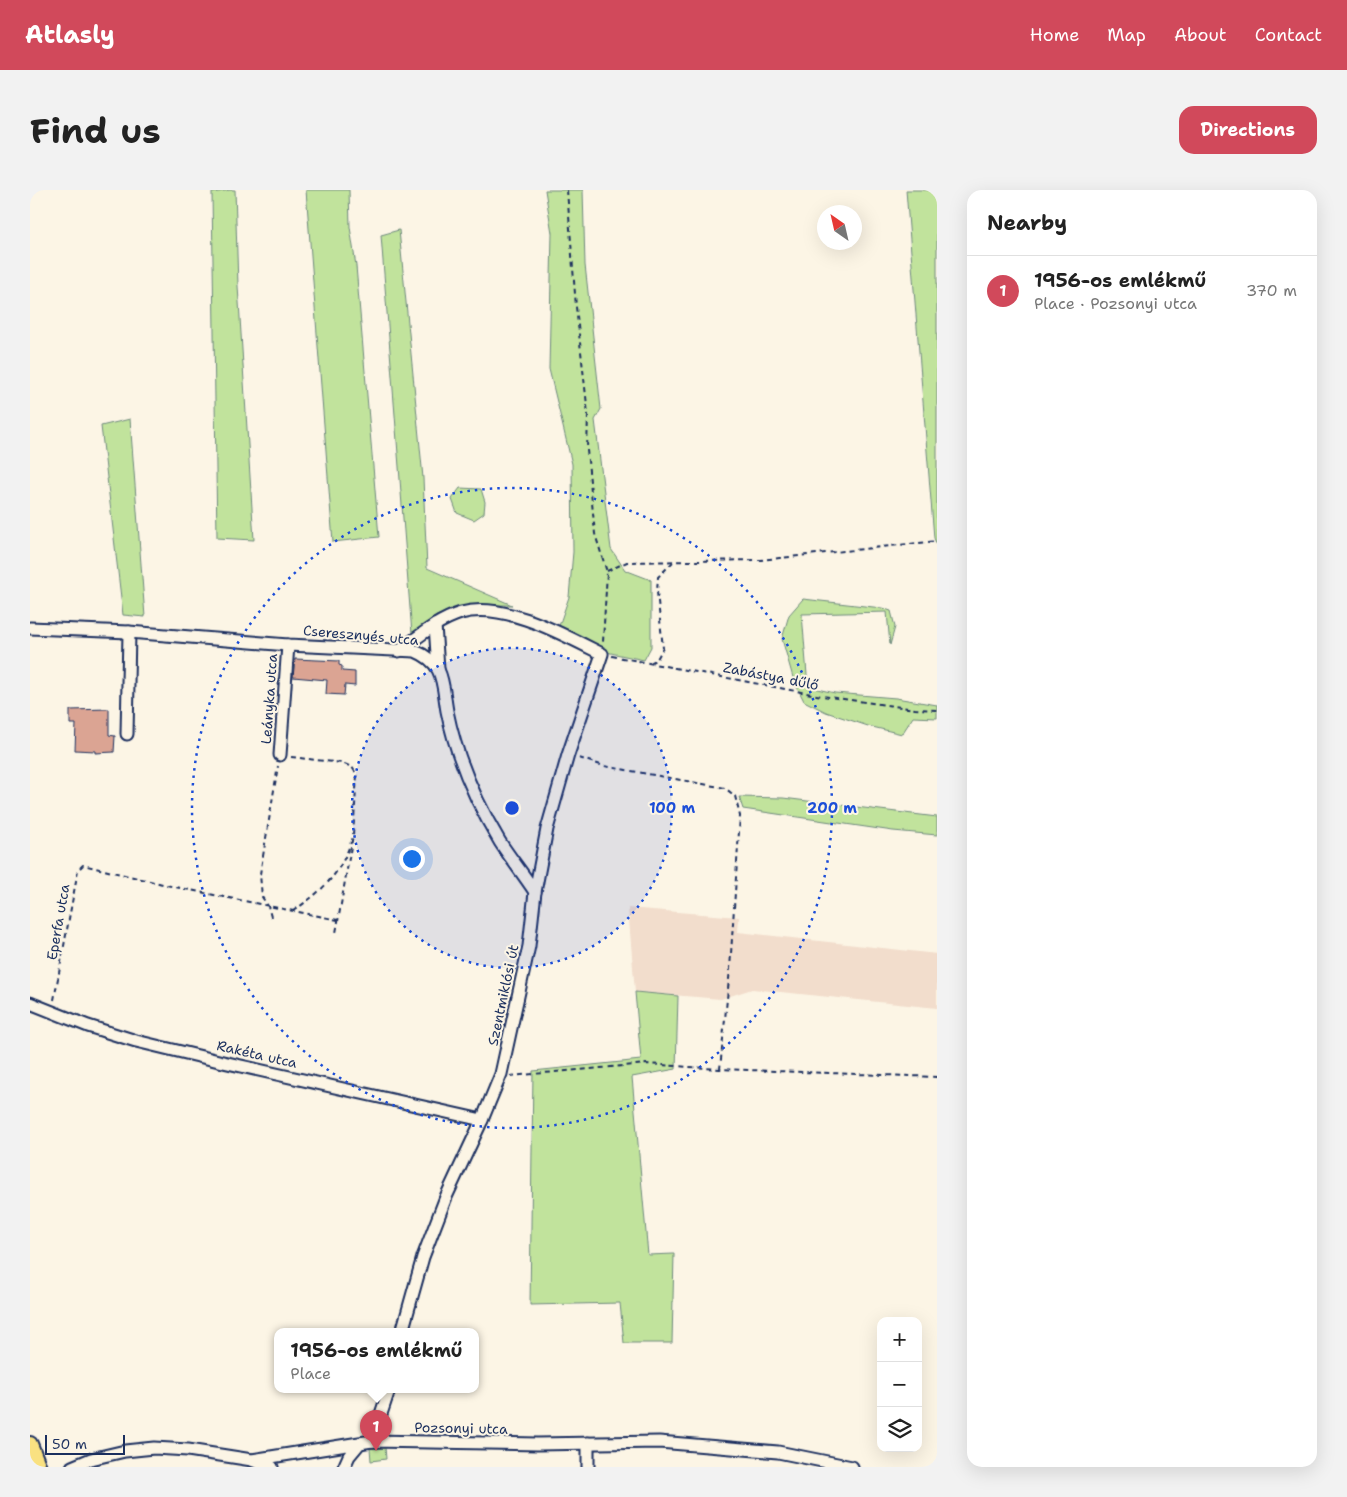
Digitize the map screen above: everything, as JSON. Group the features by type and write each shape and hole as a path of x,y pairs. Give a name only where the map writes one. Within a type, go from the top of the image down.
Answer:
{"main road":[{"path":"30,1444 39,1467"}],"street":[{"path":"399,650 446,619 468,612 482,611 507,614 543,624 602,654"},
{"path":"436,625 438,670 443,686 447,712 464,769 501,844 535,892"},
{"name":"Cseresznyés utca","path":"30,628 129,632 288,645 399,650 427,656 438,670"},
{"path":"127,734 129,632"},
{"name":"Leányka utca","path":"280,756 288,645"},
{"name":"Szentmiklósi út","path":"403,1328 423,1256 446,1197 501,1074 529,946 535,892 547,829 568,755 602,654"},
{"name":"Rakéta utca","path":"30,1003 136,1041 482,1120"},
{"path":"372,1441 388,1393"},
{"name":"Pozsonyi utca","path":"72,1467 91,1459 125,1451 154,1448 188,1450 252,1460 372,1441 588,1443 648,1441 778,1452 852,1467"},
{"path":"588,1443 588,1467"},
{"path":"344,1467 359,1444"},
{"path":"252,1460 272,1467"}],"path":[{"path":"568,190 576,307 588,414 587,450 595,534 607,572 602,654"},
{"path":"607,572 627,562 761,560 937,541"},
{"path":"650,663 658,659 663,648 657,592 658,577 674,561"},
{"name":"Zabástya dűlő","path":"602,654 822,696 915,709 937,710"},
{"path":"568,755 604,766 724,788 735,796 740,816 730,969 720,1069"},
{"path":"271,917 268,906 262,897 260,874 280,756 342,763 352,767 357,775 353,834 336,933"},
{"path":"292,911 322,889 336,874 347,853 353,834"},
{"name":"Eperfa utca","path":"52,1012 80,866 90,866 175,887 268,906"},
{"path":"268,906 338,920"},
{"path":"501,1074 510,1076 646,1064 720,1069 937,1077"}],"shaded area":[{"path":"628,908 739,917 738,932 937,954 937,1008 752,989 721,999 635,992"}],"green space":[{"path":"235,190 238,286 254,540 217,538 212,193"},
{"path":"306,190 349,190 350,227 356,266 379,537 333,542"},
{"path":"545,190 583,190 585,265 601,409 595,420 611,549 625,570 651,580 651,647 644,660 606,652 559,626 569,597 573,552 572,464 549,369 552,233"},
{"path":"906,190 937,190 937,546 934,538"},
{"path":"399,230 423,478 427,568 512,605 471,605 436,616 412,634 381,235"},
{"path":"130,419 145,617 123,615 101,426"},
{"path":"460,488 481,489 485,502 484,513 474,520 457,513 452,499"},
{"path":"803,599 882,608 891,611 895,627 890,645 887,612 802,614 808,687 835,693 896,698 937,705 937,718 913,717 902,734 868,726 826,712 804,701 794,681 782,639 789,615"},
{"path":"739,797 783,798 937,817 937,835 893,831 743,809"},
{"path":"635,992 678,996 676,1069 632,1077 648,1255 674,1254 672,1343 624,1343 620,1303 530,1305 533,1071 641,1060"},
{"path":"385,1447 386,1459 371,1461 370,1448"}],"building":[{"path":"295,659 339,661 342,671 355,672 355,686 345,685 344,695 326,694 327,680 293,677"},
{"path":"109,709 109,735 115,736 114,752 95,753 95,751 75,750 76,724 70,724 70,710"}],"place":[{"name":"1956-os emlékmű","path":"376,1451"}]}
